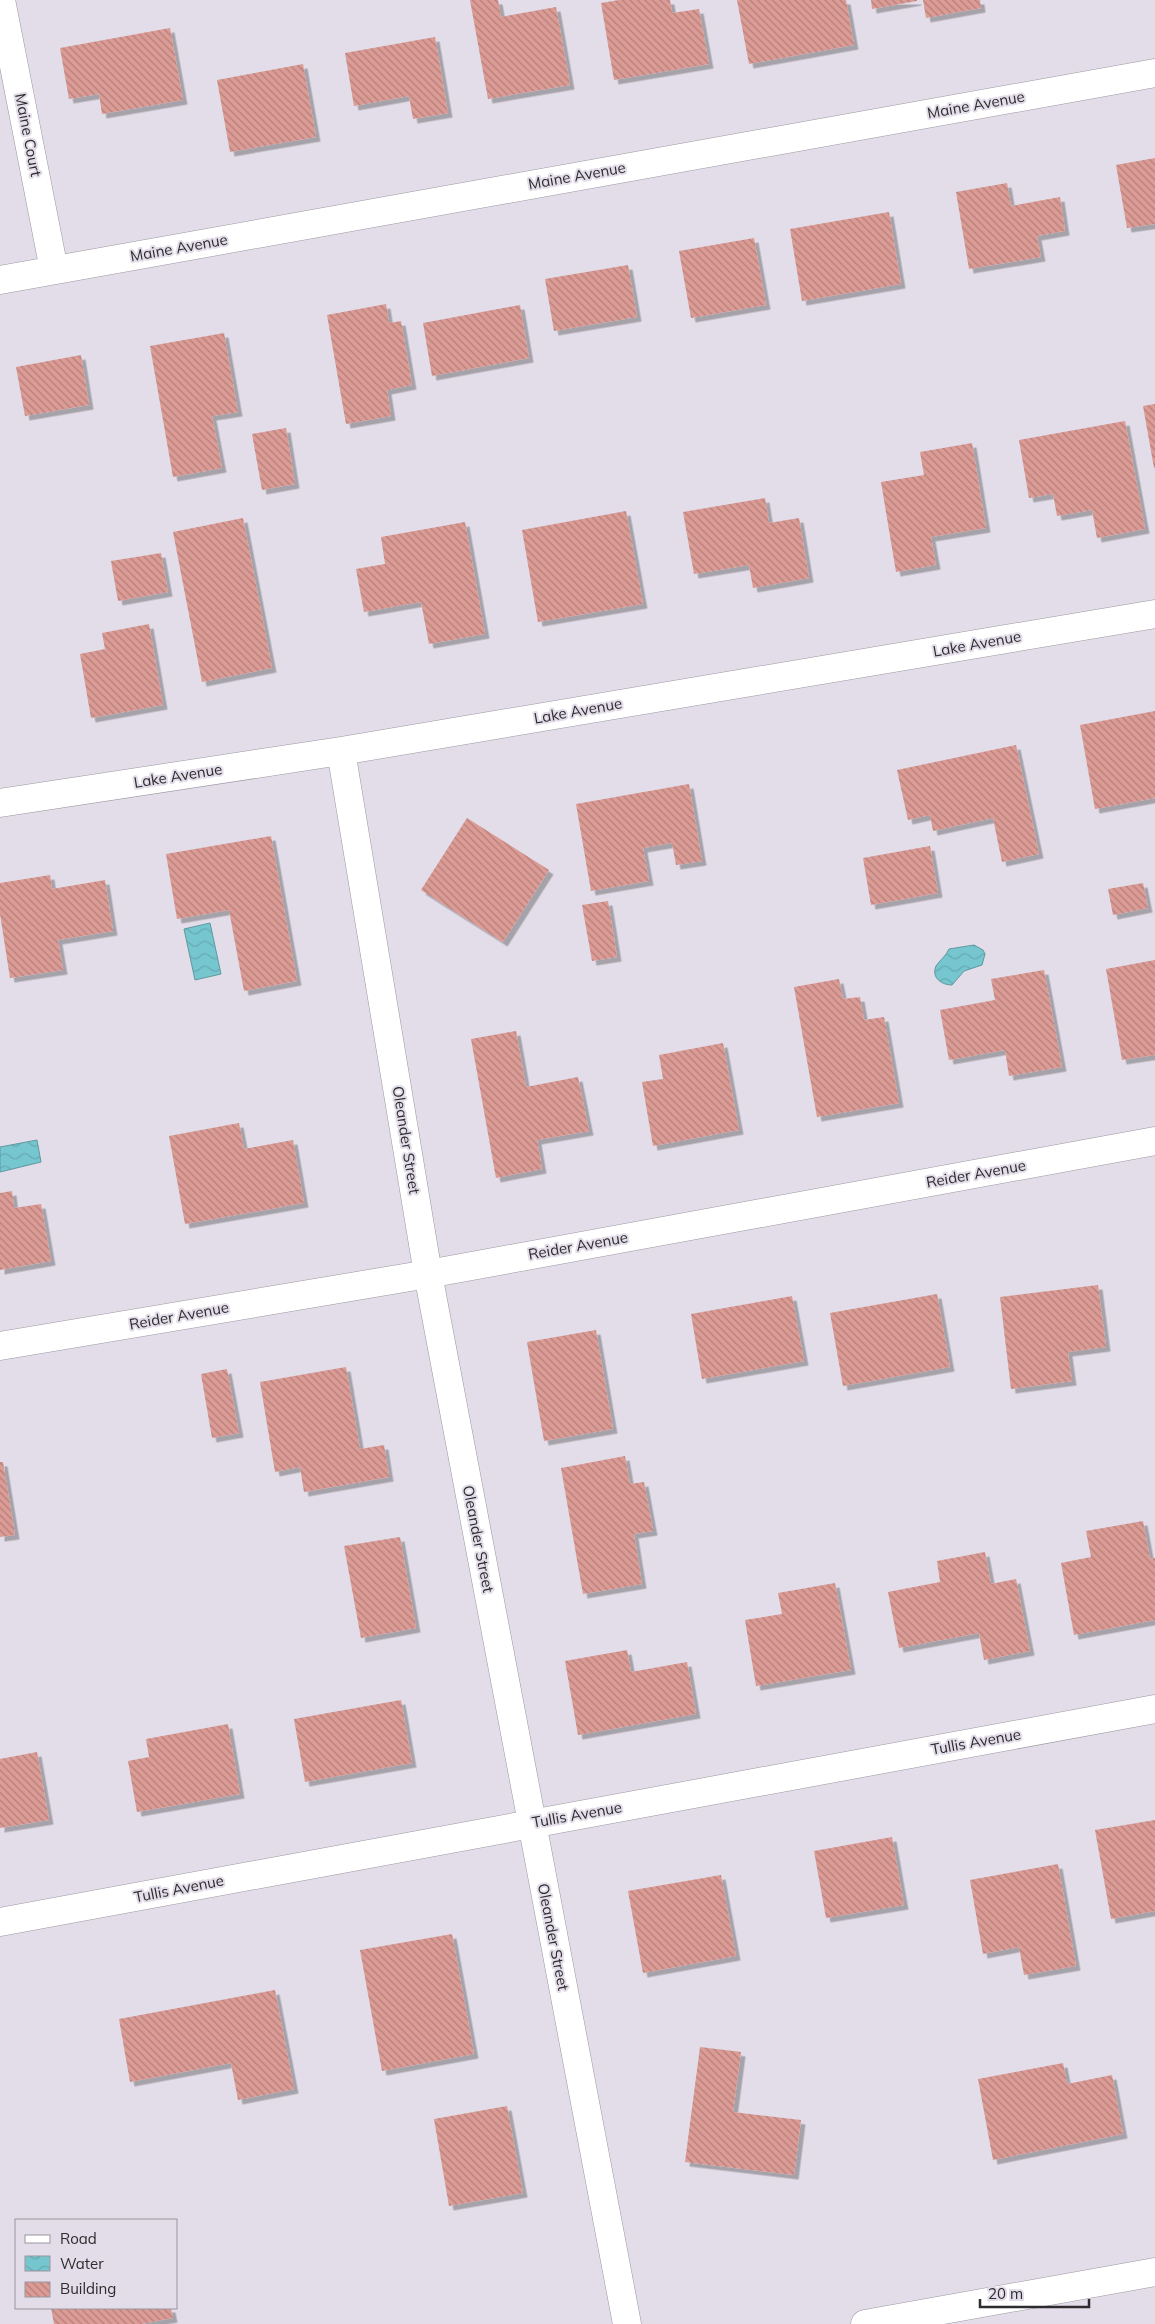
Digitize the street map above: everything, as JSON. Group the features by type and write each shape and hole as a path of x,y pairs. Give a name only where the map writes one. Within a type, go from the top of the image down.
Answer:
{"street":[{"name":"Maine Court","path":"1,0 54,270"},
{"name":"Maine Avenue","path":"0,280 1155,73"},
{"name":"Lake Avenue","path":"0,803 341,751 1155,614"},
{"name":"Oleander Street","path":"341,751 428,1274 627,2324"},
{"name":"Reider Avenue","path":"0,1346 428,1274 1155,1141"},
{"name":"Tullis Avenue","path":"0,1922 1155,1709"},
{"path":"865,2324 1155,2272"}],"water":[{"path":"210,923 221,974 195,980 184,929"},
{"path":"974,945 983,950 985,954 982,965 964,971 952,985 938,980 935,974 936,966 949,949"},
{"path":"37,1140 41,1162 0,1172 0,1147"}],"building":[{"path":"470,0 498,0 501,17 556,7 570,85 488,99"},
{"path":"619,0 670,0 672,13 699,9 709,64 614,80 601,3"},
{"path":"737,0 846,0 854,45 749,64"},
{"path":"871,0 917,0 917,1 872,9"},
{"path":"923,0 980,0 981,8 926,18"},
{"path":"170,28 183,100 102,114 99,94 69,99 60,48"},
{"path":"435,37 448,113 413,119 409,96 354,106 345,53"},
{"path":"303,64 316,137 230,152 217,80"},
{"path":"1155,158 1155,224 1127,228 1116,165"},
{"path":"1007,183 1011,206 1060,197 1065,231 1037,236 1041,257 969,269 956,192"},
{"path":"889,212 901,284 802,301 790,229"},
{"path":"754,238 766,305 691,318 679,251"},
{"path":"628,265 637,317 554,331 545,279"},
{"path":"386,304 389,323 401,321 412,385 387,390 391,416 346,424 327,315"},
{"path":"520,305 529,358 432,376 423,323"},
{"path":"224,333 238,412 212,416 222,468 173,477 150,346"},
{"path":"81,355 89,405 25,416 16,367"},
{"path":"1155,404 1155,468 1154,468 1143,406"},
{"path":"1125,421 1145,529 1097,538 1092,510 1057,516 1053,494 1029,498 1019,440"},
{"path":"286,428 295,484 262,490 252,434"},
{"path":"972,443 986,528 931,537 936,565 896,572 881,482 924,475 920,452"},
{"path":"765,498 769,523 799,518 809,578 753,588 749,565 694,574 683,512"},
{"path":"626,511 643,604 538,622 522,530"},
{"path":"243,518 272,668 202,682 173,532"},
{"path":"465,522 485,634 429,644 421,602 364,612 356,569 385,564 381,537"},
{"path":"161,553 168,592 118,601 111,561"},
{"path":"149,624 163,705 91,718 80,654 105,649 102,633"},
{"path":"1155,711 1155,798 1095,809 1080,725"},
{"path":"1016,745 1039,854 1002,862 993,818 933,831 930,815 908,820 897,770"},
{"path":"689,784 702,861 676,865 672,843 643,848 649,881 591,891 576,804"},
{"path":"467,818 549,870 503,942 421,890"},
{"path":"271,836 297,981 244,991 229,910 177,919 166,854"},
{"path":"930,846 938,893 871,905 863,858"},
{"path":"50,875 52,889 105,880 113,931 58,940 63,970 10,978 0,914 0,883"},
{"path":"1143,883 1148,908 1113,915 1108,889"},
{"path":"608,901 617,957 592,961 582,905"},
{"path":"1155,960 1155,1055 1122,1060 1106,969"},
{"path":"1044,970 1062,1067 1009,1076 1005,1050 949,1060 940,1010 995,1000 991,979"},
{"path":"839,979 843,999 860,997 864,1020 884,1017 899,1103 817,1117 794,987"},
{"path":"516,1031 526,1087 578,1077 589,1131 537,1140 542,1169 496,1178 471,1039"},
{"path":"723,1043 739,1130 653,1146 642,1082 663,1079 659,1055"},
{"path":"239,1123 244,1149 293,1140 304,1203 185,1224 169,1136"},
{"path":"12,1191 14,1208 41,1204 51,1261 0,1270 0,1193"},
{"path":"1098,1285 1106,1347 1068,1352 1072,1381 1011,1389 1000,1297"},
{"path":"937,1294 950,1367 843,1386 830,1313"},
{"path":"792,1296 804,1361 702,1379 691,1314"},
{"path":"596,1330 613,1429 544,1441 527,1342"},
{"path":"346,1367 360,1449 384,1445 389,1477 304,1492 300,1467 275,1472 260,1382"},
{"path":"227,1369 239,1433 212,1438 201,1374"},
{"path":"625,1456 630,1484 644,1482 653,1531 634,1534 642,1584 583,1594 561,1468"},
{"path":"0,1462 3,1462 15,1535 0,1537"},
{"path":"1143,1521 1150,1559 1155,1558 1155,1620 1074,1635 1061,1563 1091,1557 1086,1531"},
{"path":"400,1537 416,1628 361,1638 344,1546"},
{"path":"985,1552 991,1584 1016,1579 1030,1651 984,1660 979,1633 899,1648 888,1592 940,1582 937,1561"},
{"path":"835,1583 851,1670 756,1686 745,1620 782,1614 778,1593"},
{"path":"627,1650 631,1672 687,1662 696,1714 578,1735 565,1661"},
{"path":"401,1700 412,1763 305,1782 294,1719"},
{"path":"228,1724 240,1794 137,1812 128,1761 149,1757 146,1739"},
{"path":"37,1752 49,1820 0,1828 0,1759"},
{"path":"1155,1820 1155,1911 1111,1919 1095,1830"},
{"path":"892,1837 904,1905 826,1918 814,1851"},
{"path":"1058,1864 1076,1966 1024,1975 1019,1947 983,1954 970,1880"},
{"path":"721,1875 736,1956 643,1973 628,1891"},
{"path":"452,1934 474,2054 382,2071 360,1950"},
{"path":"275,1990 294,2089 238,2100 231,2063 130,2082 119,2019"},
{"path":"700,2047 741,2052 733,2112 801,2120 794,2175 685,2162"},
{"path":"1063,2063 1067,2084 1112,2075 1123,2134 993,2160 978,2079"},
{"path":"507,2106 523,2193 449,2206 434,2119"},
{"path":"51,2309 171,2309 173,2318 141,2324 54,2324"}]}
